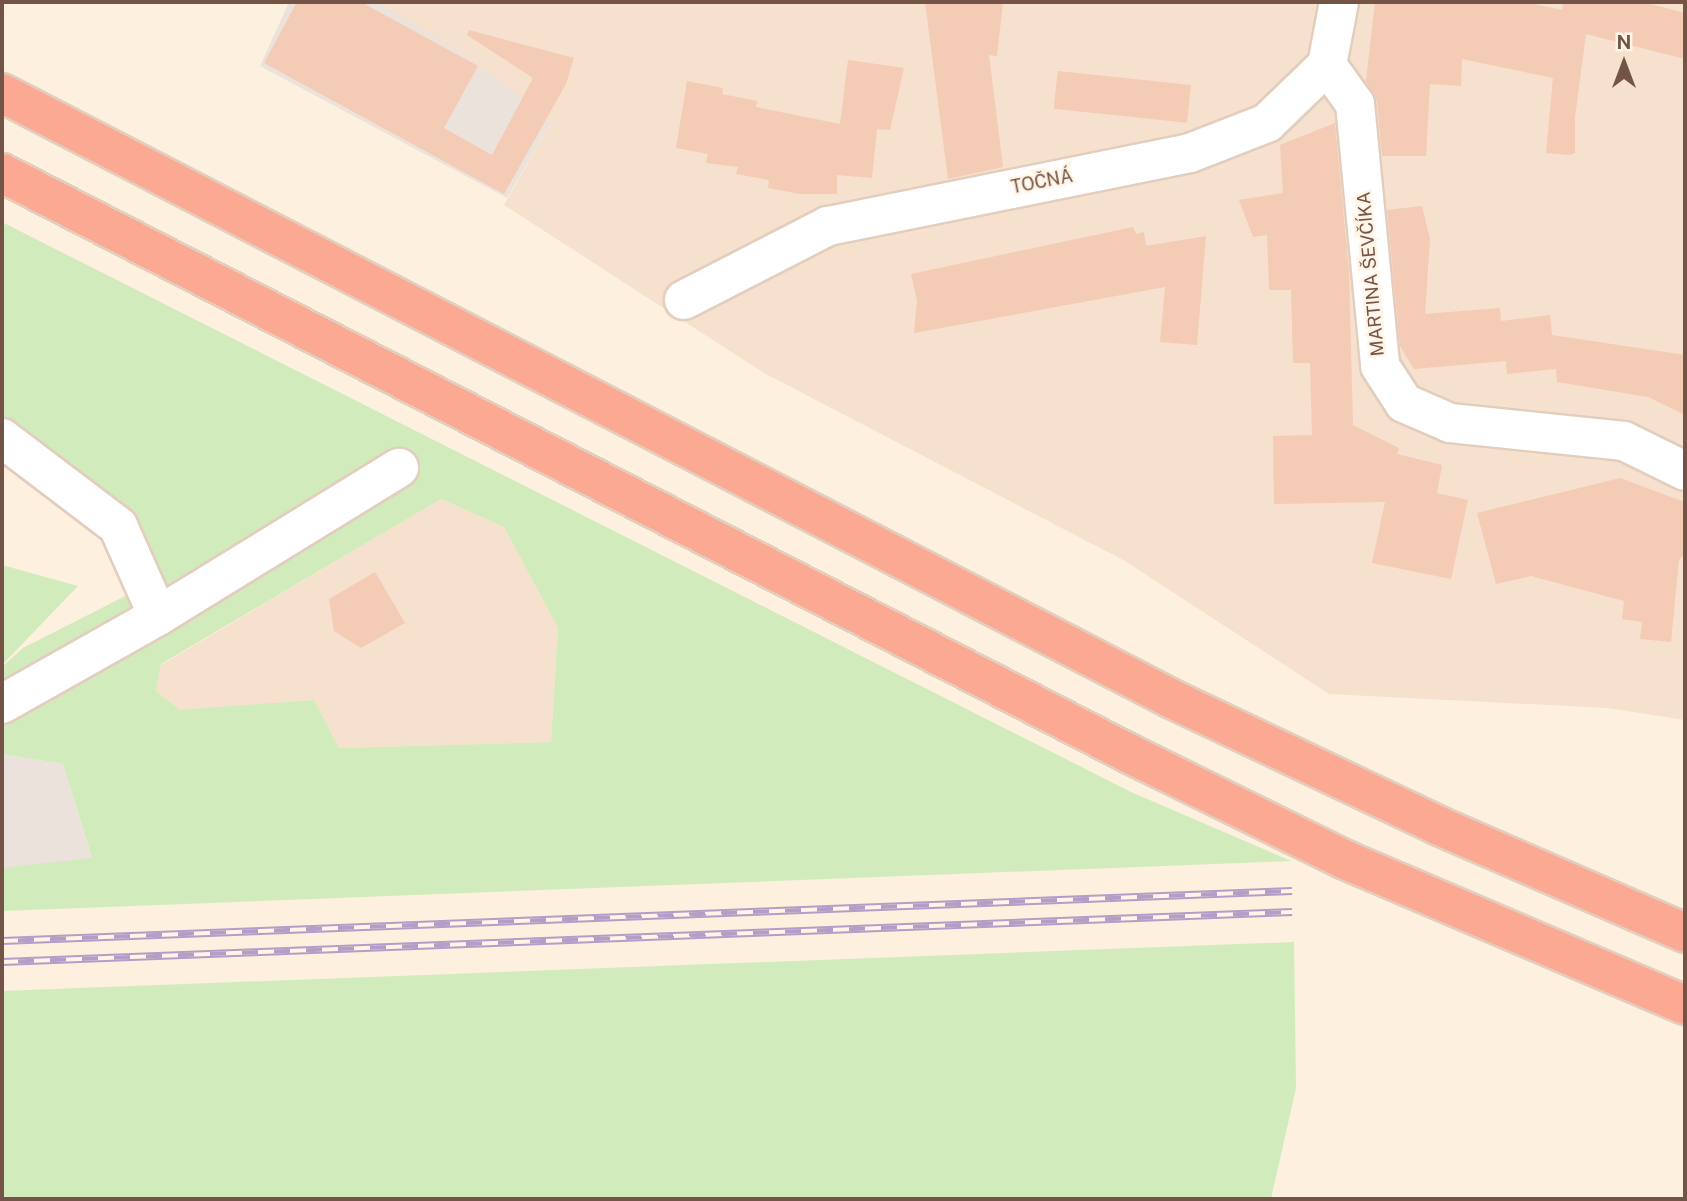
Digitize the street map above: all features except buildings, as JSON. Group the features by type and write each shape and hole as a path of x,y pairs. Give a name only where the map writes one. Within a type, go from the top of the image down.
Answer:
{"highway":[{"path":"2,93 1172,699 1439,826 1685,933"},
{"path":"2,173 1140,759 1343,859 1685,1005"}],"street":[{"path":"1326,65 1339,2"},
{"name":"TOČNÁ","path":"684,300 828,226 1189,153 1267,123 1326,65"},
{"name":"MARTINA ŠEVČÍKA","path":"1326,65 1355,104 1380,366 1404,403 1450,424 1623,441 1685,471"},
{"path":"2,438 118,526 158,616"},
{"path":"2,704 158,616 399,468"}],"shaded area":[{"path":"289,2 377,2 455,49 552,120 507,198 260,66"},
{"path":"377,2 1685,2 1685,720 1607,708 1329,694 1125,561 764,373 504,205 552,120"},
{"path":"441,499 504,527 558,628 551,742 339,748 314,700 180,711 156,691 161,665"},
{"path":"2,754 63,764 92,859 2,868"}],"green space":[{"path":"2,222 1131,792 1291,861 2,911 2,868 92,858 63,764 2,754 2,667 23,648 145,586 118,526 2,438","holes":["441,499 504,527 558,628 551,742 339,748 314,700 180,710 156,691 161,664"]},
{"path":"2,565 78,586 2,665"},
{"path":"1294,942 1296,1088 1271,1199 2,1199 2,991"}],"railway":[{"path":"2,941 1292,891"},
{"path":"2,962 1292,912"}]}
